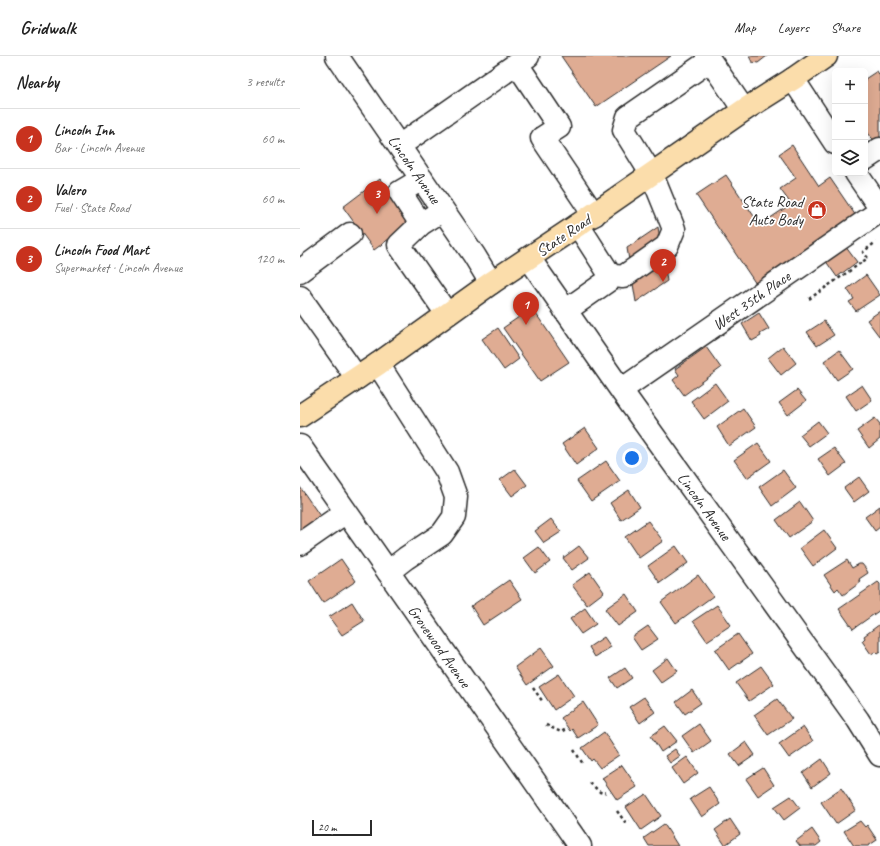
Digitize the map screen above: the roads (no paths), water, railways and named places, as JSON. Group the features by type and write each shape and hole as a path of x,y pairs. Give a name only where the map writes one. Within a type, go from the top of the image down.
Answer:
{"main road":[{"name":"State Road","path":"300,416 378,364 491,283 652,175 744,110 826,56"}],"street":[{"name":"Lincoln Avenue","path":"337,56 474,255 491,283"},
{"path":"565,311 615,276 623,276 667,246 674,229 652,175 624,130 628,117 708,58 744,110"},
{"path":"399,146 522,60 559,127 542,138 586,220 612,278"},
{"path":"793,79 833,140"},
{"path":"868,158 880,149"},
{"path":"858,176 878,202"},
{"path":"421,224 400,192 422,179"},
{"name":"West 35th Place","path":"621,390 878,202"},
{"path":"443,210 421,224 399,245 447,314"},
{"path":"300,271 350,234"},
{"name":"Lincoln Avenue","path":"529,258 621,390 854,714 880,755"},
{"path":"300,297 357,378"},
{"path":"378,364 447,472 456,497 454,517 442,534 388,572"},
{"name":"Grovewood Avenue","path":"300,446 580,846"},
{"path":"300,544 346,512"}],"place":[{"name":"State Road Auto Body","path":"817,210"},
{"name":"Lincoln Food Mart","path":"377,214"},
{"name":"Valero","path":"663,282"},
{"name":"Lincoln Inn","path":"526,325"}]}
